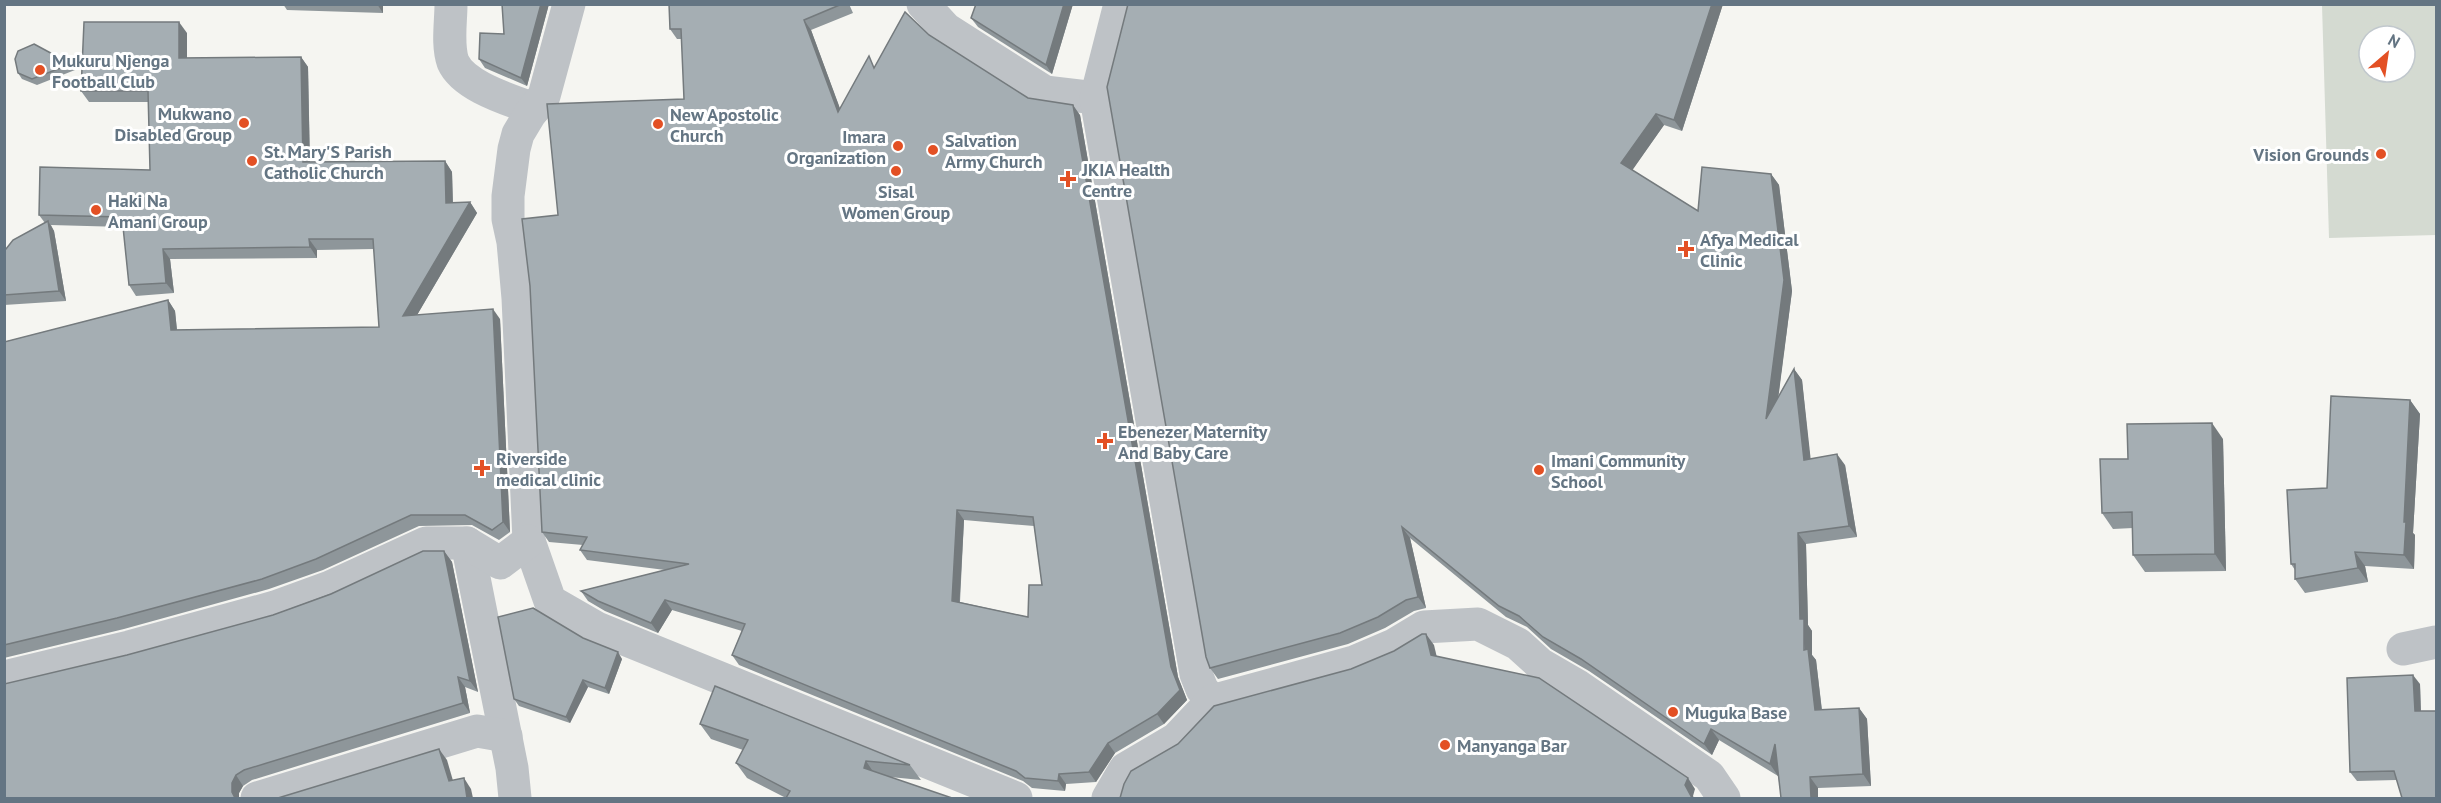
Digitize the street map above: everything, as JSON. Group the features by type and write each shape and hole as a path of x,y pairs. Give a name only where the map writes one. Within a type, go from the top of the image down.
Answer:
{"street":[{"path":"451,4 453,62 461,73 492,93 534,109"},
{"path":"569,4 544,96 518,134 508,196 508,219 513,242 518,298 529,541 550,601 597,628 1016,798"},
{"path":"923,4 946,29 1045,92 1096,98"},
{"path":"1120,4 1096,98 1196,674 1202,689 1212,701"},
{"path":"4,677 129,647 275,607 330,586 426,543 467,543 500,563 529,541"},
{"path":"467,543 506,736 515,798"},
{"path":"1108,798 1125,769 1176,739 1212,701 1354,662 1394,645 1424,627 1478,624 1518,644 1540,664 1578,686 1709,776 1724,798"},
{"path":"2403,649 2436,642"},
{"path":"257,798 477,731 506,736"}],"shaded area":[{"name":"Vision Grounds","path":"2322,5 2436,5 2436,235 2329,238"}],"building":[{"path":"502,4 541,4 521,78 479,59 480,33 504,34"},
{"path":"669,4 842,4 804,20 838,112 869,56 874,68 905,12 929,35 1028,98 1073,105 1171,667 1180,690 1157,714 1108,743 1089,772 1059,774 1058,781 1025,778 1016,771 732,655 745,624 665,600 651,623 598,601 581,591 689,564 580,550 587,537 542,532 530,286 522,219 558,215 547,104 684,99 681,29 670,29","holes":["957,510 1033,517 1042,585 1029,585 1028,617 952,601"]},
{"path":"976,4 1064,4 1046,65 971,18"},
{"path":"1128,4 1712,4 1674,120 1656,114 1621,163 1698,211 1702,167 1771,174 1784,280 1766,419 1794,369 1804,460 1837,454 1849,526 1798,533 1800,619 1804,619 1804,650 1808,649 1815,710 1859,708 1863,774 1810,777 1811,798 1781,798 1775,744 1770,764 1711,729 1704,744 1581,659 1543,637 1519,616 1499,606 1402,527 1418,597 1406,600 1378,617 1340,633 1210,668 1206,657 1107,87"},
{"path":"84,22 179,22 179,58 301,57 303,162 445,161 446,203 470,202 403,316 493,309 503,522 492,530 465,515 411,515 316,559 262,579 117,618 4,645 4,342 168,300 171,330 379,327 373,239 309,239 310,247 163,249 166,283 129,285 122,217 39,215 40,167 150,170 148,91 81,91"},
{"path":"34,44 71,64 32,79 18,73 15,59 18,51"},
{"path":"48,221 59,291 4,295 4,249 13,240"},
{"path":"2331,396 2410,400 2404,555 2355,552 2358,568 2295,579 2295,564 2291,564 2287,490 2327,488"},
{"path":"2212,423 2215,554 2133,555 2132,512 2102,513 2100,459 2128,459 2127,424"},
{"path":"423,551 444,551 470,681 458,677 463,703 244,770 236,775 232,783 235,798 4,798 4,684 127,655 273,615 331,594"},
{"path":"533,608 583,638 618,652 605,688 583,680 566,717 514,699 498,617"},
{"path":"1422,634 1426,634 1431,655 1539,678 1688,778 1685,785 1692,798 1120,798 1131,771 1178,744 1214,706 1351,669 1394,651"},
{"path":"2413,675 2415,711 2436,711 2436,798 2402,798 2394,771 2350,772 2347,678"},
{"path":"715,686 910,765 866,761 864,768 952,798 786,798 790,791 736,763 748,740 700,724"},
{"path":"439,749 449,781 464,778 467,798 278,798"}],"place":[{"name":"Mukuru Njenga Football Club","path":"40,70"},
{"name":"Mukwano Disabled Group","path":"244,123"},
{"name":"New Apostolic Church","path":"658,124"},
{"name":"Imara Organization","path":"898,146"},
{"name":"Salvation Army Church","path":"933,150"},
{"name":"Vision Grounds","path":"2381,154"},
{"name":"St. Mary'S Parish Catholic Church","path":"252,161"},
{"name":"Sisal Women Group","path":"896,171"},
{"name":"JKIA Health Centre","path":"1068,179"},
{"name":"Haki Na Amani Group","path":"96,210"},
{"name":"Afya Medical Clinic","path":"1686,249"},
{"name":"Ebenezer Maternity And Baby Care","path":"1105,441"},
{"name":"Riverside medical clinic","path":"482,468"},
{"name":"Imani Community School","path":"1539,470"},
{"name":"Muguka Base","path":"1673,712"},
{"name":"Manyanga Bar","path":"1445,745"}]}
